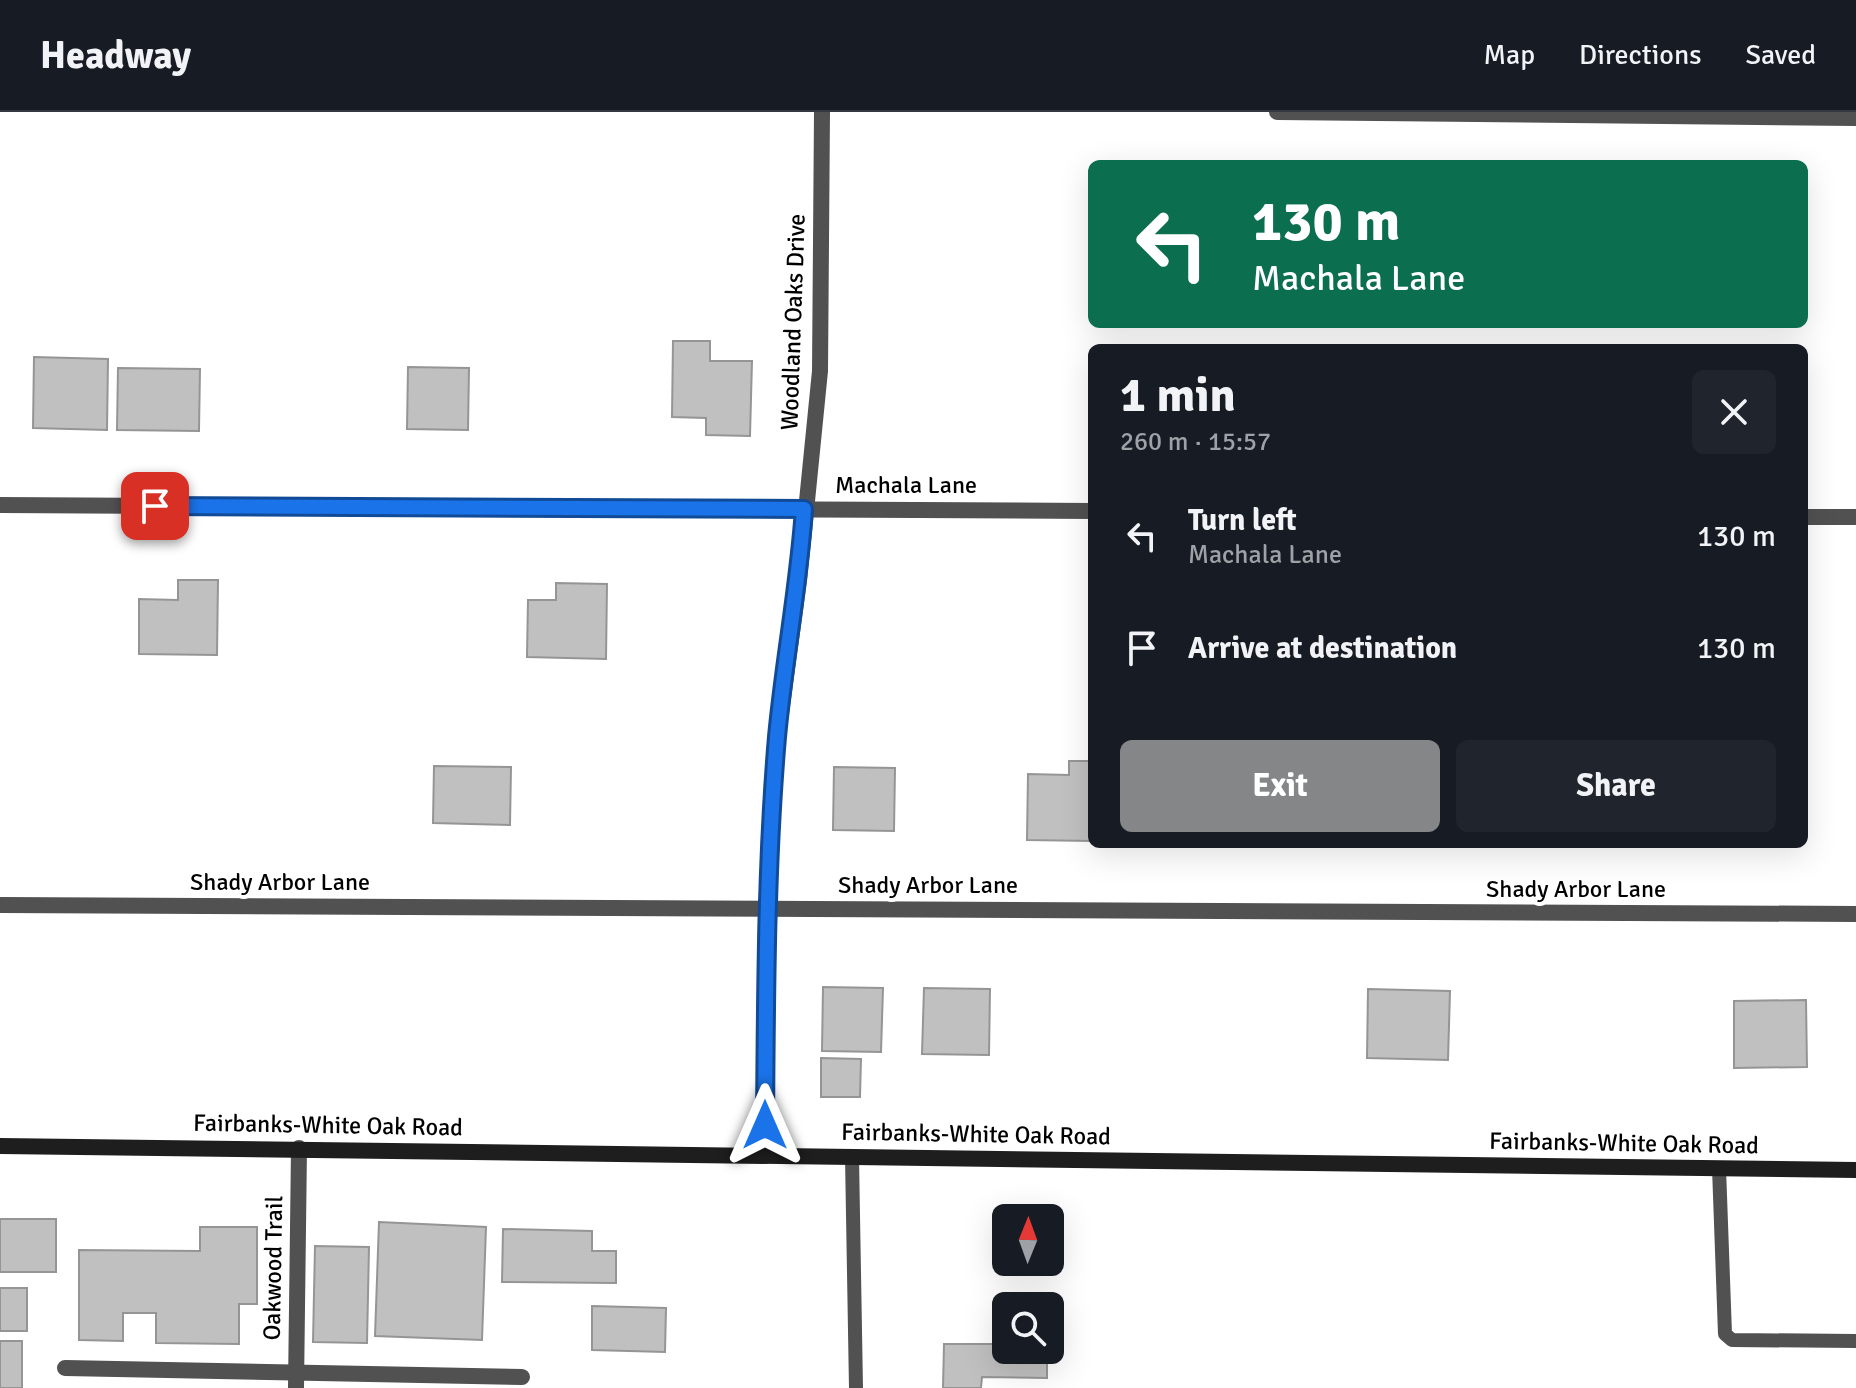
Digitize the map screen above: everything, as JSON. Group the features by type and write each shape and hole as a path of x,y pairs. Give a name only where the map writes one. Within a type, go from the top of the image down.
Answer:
{"street":[{"name":"Woodland Oaks Drive","path":"765,1156 766,908 778,735 799,581 820,371 822,112"},
{"path":"1277,112 1724,114 1856,118"},
{"name":"Machala Lane","path":"0,505 1088,511"},
{"path":"1808,517 1856,517"},
{"name":"Shady Arbor Lane","path":"0,905 1856,914"},
{"name":"Fairbanks-White Oak Road","path":"0,1146 1856,1170"},
{"name":"Oakwood Trail","path":"296,1381 299,1148"},
{"path":"65,1368 296,1381 522,1377"}],"lane":[{"path":"852,1157 856,1388"},
{"path":"1719,1168 1725,1334 1732,1340 1856,1341"}],"building":[{"path":"673,341 710,341 710,361 752,361 750,436 706,435 706,418 672,417"},
{"path":"34,357 108,359 107,430 33,428"},
{"path":"408,367 469,368 468,430 407,429"},
{"path":"118,368 200,369 199,431 117,430"},
{"path":"178,580 218,580 217,655 139,654 139,599 178,600"},
{"path":"556,583 607,584 606,659 527,657 528,600 556,600"},
{"path":"1069,761 1088,761 1088,841 1027,840 1028,774 1069,775"},
{"path":"434,766 511,767 510,825 433,823"},
{"path":"834,767 895,768 894,831 833,830"},
{"path":"823,987 883,988 881,1052 822,1051"},
{"path":"924,988 990,989 989,1055 922,1054"},
{"path":"1368,989 1450,991 1448,1060 1367,1058"},
{"path":"1806,1000 1807,1067 1734,1068 1734,1001"},
{"path":"821,1058 861,1059 860,1097 821,1097"},
{"path":"0,1219 56,1219 56,1272 0,1272"},
{"path":"379,1222 486,1227 482,1340 375,1336"},
{"path":"200,1227 257,1227 257,1304 239,1304 239,1344 156,1343 156,1313 123,1313 123,1341 79,1340 79,1250 200,1251"},
{"path":"503,1229 592,1231 592,1251 616,1251 616,1283 502,1282"},
{"path":"315,1246 369,1247 367,1343 313,1342"},
{"path":"0,1288 27,1288 27,1331 0,1331"},
{"path":"592,1306 666,1308 665,1352 592,1350"},
{"path":"0,1341 22,1341 22,1388 0,1388"},
{"path":"944,1344 992,1344 992,1364 1047,1364 1047,1378 982,1377 981,1388 943,1388"}],"route":[{"path":"155,506 804,509 799,581 778,735 766,908 765,1125"}]}
